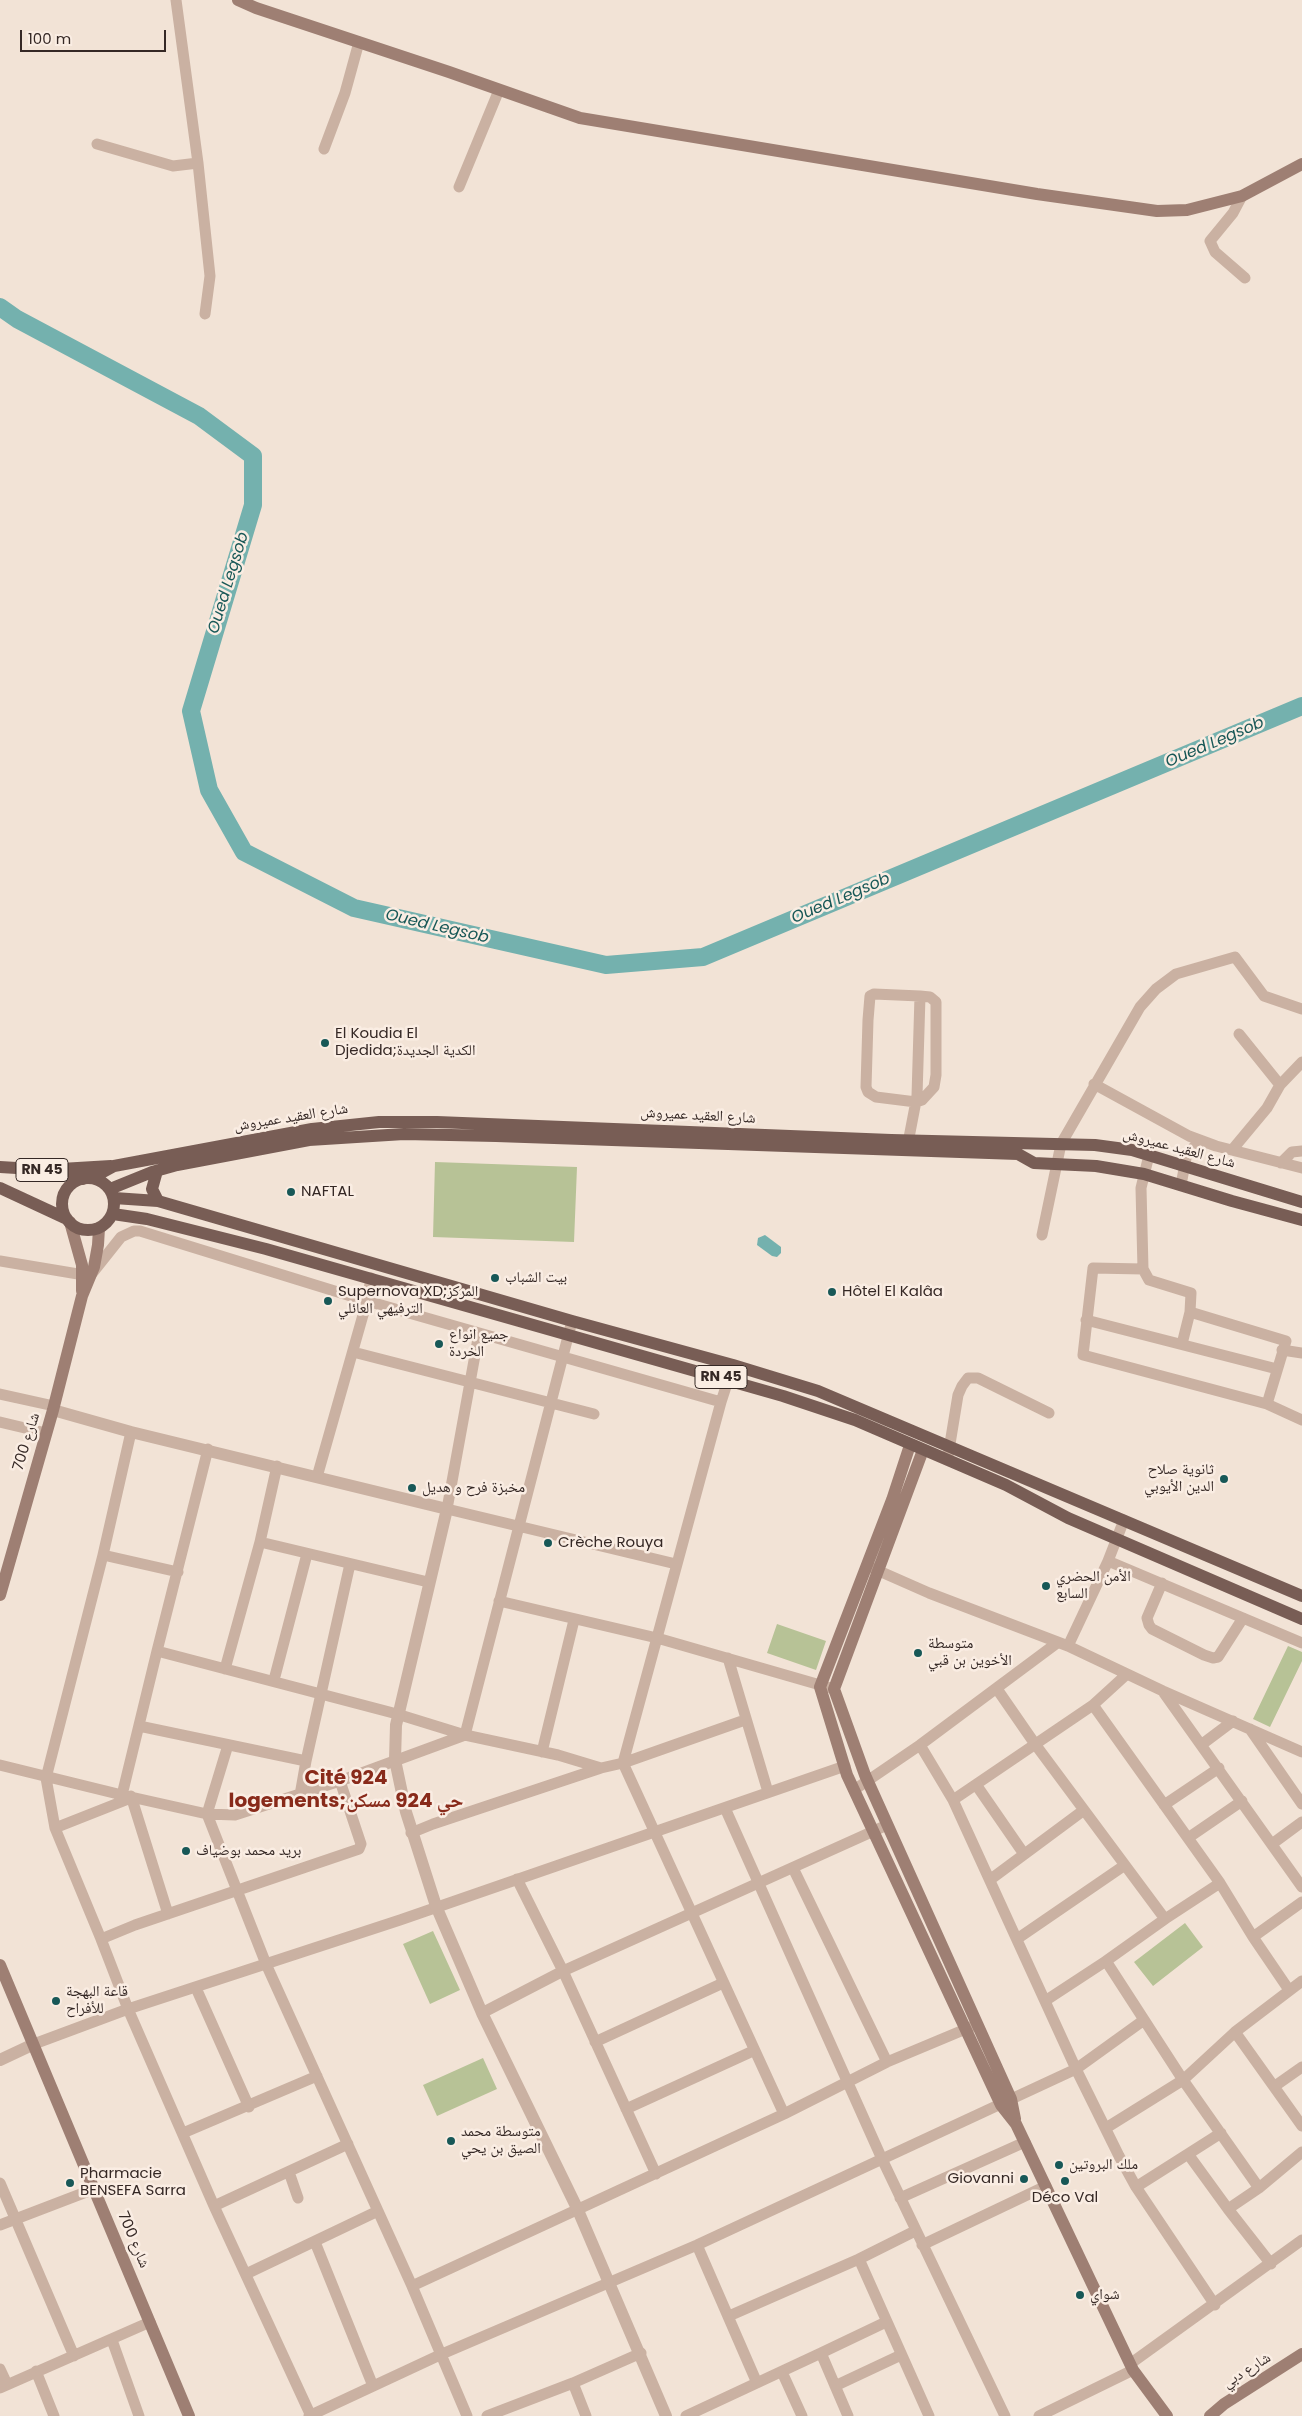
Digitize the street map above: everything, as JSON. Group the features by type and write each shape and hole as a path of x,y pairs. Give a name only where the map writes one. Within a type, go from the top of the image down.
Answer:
{"main road":[{"path":"238,0 580,118 1110,205 1174,211 1217,204 1242,196 1302,164"},
{"name":"شارع العقيد عميروش","path":"87,1179 114,1166 312,1129 379,1122 446,1122 714,1139"},
{"name":"شارع العقيد عميروش","path":"112,1194 157,1171 309,1140 404,1134 714,1139 907,1146 1018,1154 1034,1163 1096,1166 1144,1174 1302,1220"},
{"name":"شارع العقيد عميروش","path":"907,1146 1061,1144 1096,1145 1132,1150 1149,1155 1186,1159 1302,1202"},
{"path":"49,1170 114,1166"},
{"name":"RN 45","path":"0,1167 49,1170 87,1179"},
{"path":"157,1171 152,1189 158,1201"},
{"path":"68,1221 86,1230 99,1228 109,1220 113,1214 112,1194 105,1184 87,1179 75,1182 64,1195 62,1203 82,1265 86,1275"},
{"name":"RN 45","path":"0,1188 68,1221"},
{"name":"RN 45","path":"112,1194 158,1201 818,1391 1124,1520 1180,1546 1302,1596"},
{"name":"RN 45","path":"113,1214 165,1223 370,1278 728,1379 855,1420 1006,1485 1068,1518 1115,1539 1302,1619"},
{"path":"86,1275 98,1253 99,1228"},
{"name":"شارع 700","path":"0,1593 54,1408 86,1275"},
{"path":"910,1445 867,1565 820,1686 854,1790 873,1832 972,2026"},
{"path":"923,1450 834,1689 868,1782 1016,2124 1131,2367 1167,2416"},
{"path":"1172,1564 1180,1546"},
{"name":"شارع 700","path":"0,1966 189,2416"},
{"name":"شارع دبي","path":"1210,2416 1224,2404 1302,2354"}],"street":[{"path":"176,0 198,163 210,276 205,314"},
{"path":"324,149 345,93 359,42"},
{"path":"459,186 499,90"},
{"path":"97,144 173,166 198,163"},
{"path":"1242,196 1233,214 1210,241 1215,252 1245,278"},
{"path":"1042,1236 1061,1144 1094,1084 1144,1002 1156,989 1176,974 1235,957 1264,996 1302,1009"},
{"path":"874,994 920,996 934,999 938,1006 934,1087 928,1095 916,1102 876,1097 868,1092 866,1086 870,996 874,994"},
{"path":"907,1146 916,1102 920,996"},
{"path":"1239,1034 1280,1085"},
{"path":"1232,1150 1266,1108 1280,1085 1302,1062"},
{"path":"1094,1084 1179,1132 1201,1141 1302,1168"},
{"path":"1179,1132 1186,1159 1181,1185"},
{"path":"1186,1159 1201,1141"},
{"path":"1281,1163 1292,1152 1302,1151"},
{"path":"1149,1155 1140,1188 1143,1269 1149,1280 1191,1293 1190,1312 1182,1344"},
{"path":"0,1261 86,1275 121,1236 134,1231 140,1231 368,1301 721,1402"},
{"path":"1143,1269 1093,1268 1083,1355 1266,1404 1302,1420"},
{"path":"316,1477 368,1301 370,1278"},
{"path":"1190,1312 1286,1341 1266,1404"},
{"path":"1086,1320 1277,1369"},
{"path":"465,1735 517,1527 570,1335 572,1321"},
{"path":"479,1333 447,1509 428,1582 398,1714 395,1760 411,1833 436,1906 482,2013 611,2282 666,2416"},
{"path":"1282,1350 1302,1352"},
{"path":"353,1352 594,1414"},
{"path":"733,1365 676,1564 623,1763 784,2114"},
{"path":"947,1460 951,1447 958,1395 968,1378 978,1378 1049,1413"},
{"path":"0,1394 54,1408 131,1432 208,1449 517,1527 676,1564"},
{"path":"0,1422 46,1433"},
{"path":"131,1432 103,1555 46,1778 55,1828 128,2009 214,2206 310,2416 442,2354 697,2245 1076,2069 1144,2020"},
{"path":"168,1914 128,1796 139,1726 208,1449"},
{"path":"225,1669 260,1542 277,1466"},
{"path":"854,1790 1063,1644 1108,1561 1124,1520"},
{"path":"260,1542 428,1582"},
{"path":"274,1680 307,1554"},
{"path":"103,1555 178,1572"},
{"path":"1108,1561 1302,1643"},
{"path":"300,1795 350,1564"},
{"path":"867,1565 879,1572 1063,1644 1302,1752"},
{"path":"1162,1583 1147,1618 1149,1625 1152,1629 1204,1655 1214,1658 1218,1657 1243,1618"},
{"path":"499,1601 657,1638 834,1689"},
{"path":"542,1752 574,1620"},
{"path":"157,1651 322,1693 465,1735 491,1739 601,1768"},
{"path":"728,1658 768,1792"},
{"path":"953,1800 977,1786 1093,1705 1127,1674"},
{"path":"997,1689 1035,1744 1165,1919"},
{"path":"1164,1691 1302,1887"},
{"path":"1093,1705 1220,1883 1253,1937 1289,1990"},
{"path":"411,1833 601,1768 623,1763 745,1720"},
{"path":"1201,1745 1233,1721"},
{"path":"139,1726 306,1761"},
{"path":"1249,1728 1302,1804"},
{"path":"0,1766 207,1814 235,1815 340,1782 465,1735"},
{"path":"920,1744 953,1800 991,1879 1076,2069 1136,2187 1215,2305"},
{"path":"228,1745 207,1814 266,1964 412,2286 468,2416"},
{"path":"0,2060 34,2044 128,2009 196,1988 845,1766"},
{"path":"1164,1805 1219,1768"},
{"path":"101,1939 361,1848 340,1782"},
{"path":"977,1786 1024,1854"},
{"path":"55,1828 128,1796"},
{"path":"1188,1838 1242,1801"},
{"path":"725,1808 915,2231 1005,2416"},
{"path":"991,1879 1084,1810"},
{"path":"1272,1844 1302,1822"},
{"path":"482,2013 562,1971 887,1825"},
{"path":"1017,1939 1125,1865"},
{"path":"793,1868 887,2062"},
{"path":"517,1879 656,2174"},
{"path":"1045,2001 1220,1883"},
{"path":"1253,1937 1302,1902"},
{"path":"1106,1961 1183,2080 1259,2188"},
{"path":"1106,2128 1183,2080 1236,2032 1302,1981"},
{"path":"595,2042 723,1983"},
{"path":"196,1988 249,2107"},
{"path":"412,2286 577,2208 656,2174 784,2114 887,2062 972,2026"},
{"path":"1236,2032 1302,2126"},
{"path":"626,2109 753,2050"},
{"path":"1275,2086 1302,2067"},
{"path":"183,2133 249,2107 317,2076"},
{"path":"1136,2187 1221,2133"},
{"path":"900,2198 1025,2142"},
{"path":"214,2206 348,2144"},
{"path":"1228,2209 1259,2188 1302,2152"},
{"path":"1188,2154 1271,2264"},
{"path":"289,2172 298,2198"},
{"path":"0,2183 74,2356"},
{"path":"922,2245 1046,2186"},
{"path":"0,2225 94,2189"},
{"path":"246,2274 378,2211"},
{"path":"729,2316 859,2259 915,2231"},
{"path":"1039,2416 1131,2367 1302,2240"},
{"path":"315,2242 373,2386"},
{"path":"697,2245 757,2383"},
{"path":"859,2259 929,2416"},
{"path":"0,2369 4,2386 150,2322"},
{"path":"686,2416 886,2322"},
{"path":"112,2340 139,2416"},
{"path":"487,2416 574,2383 640,2353"},
{"path":"821,2353 848,2416"},
{"path":"835,2386 901,2355"},
{"path":"36,2371 54,2416"},
{"path":"782,2372 802,2416"},
{"path":"574,2383 586,2416"}],"green space":[{"path":"435,1162 577,1167 574,1242 433,1237"},
{"path":"777,1624 826,1641 816,1670 767,1653"},
{"path":"1288,1646 1302,1652 1302,1661 1270,1727 1253,1719"},
{"path":"1185,1923 1203,1947 1153,1986 1134,1962"},
{"path":"433,1931 460,1990 430,2004 403,1944"},
{"path":"483,2058 497,2089 437,2116 423,2085"}],"water":[{"path":"765,1235 781,1247 781,1253 777,1257 772,1256 757,1245 758,1238"}],"waterway":[{"name":"Oued Legsob","path":"0,307 17,319 199,416 253,456 253,505 191,711 209,790 244,852 354,908 606,965 703,957 1302,706"}],"place":[{"name":"El Koudia El Djedida;الكدية الجديدة","path":"325,1043"},
{"name":"NAFTAL","path":"291,1192"},
{"name":"بيت الشباب","path":"495,1278"},
{"name":"Hôtel El Kalâa","path":"832,1292"},
{"name":"Supernova XD;المركز الترفيهي العائلي","path":"328,1301"},
{"name":"جميع انواع الخردة","path":"439,1344"},
{"name":"ثانوية صلاح الدين الأيوبي","path":"1224,1479"},
{"name":"مخبزة فرح و هديل","path":"412,1488"},
{"name":"Crèche Rouya","path":"548,1543"},
{"name":"الأمن الحضري السابع","path":"1046,1586"},
{"name":"متوسطة الأخوين بن قبي","path":"918,1653"},
{"name":"بريد محمد بوضياف","path":"186,1851"},
{"name":"قاعة البهجة للأفراح","path":"56,2001"},
{"name":"متوسطة محمد الصيق بن يحي","path":"451,2141"},
{"name":"ملك البروتين","path":"1059,2165"},
{"name":"Giovanni","path":"1024,2179"},
{"name":"Déco Val","path":"1065,2181"},
{"name":"Pharmacie BENSEFA Sarra","path":"70,2183"},
{"name":"شواي","path":"1080,2295"}],"district":[{"name":"Cité 924 logements;حي 924 مسكن","path":"346,1790"}]}
